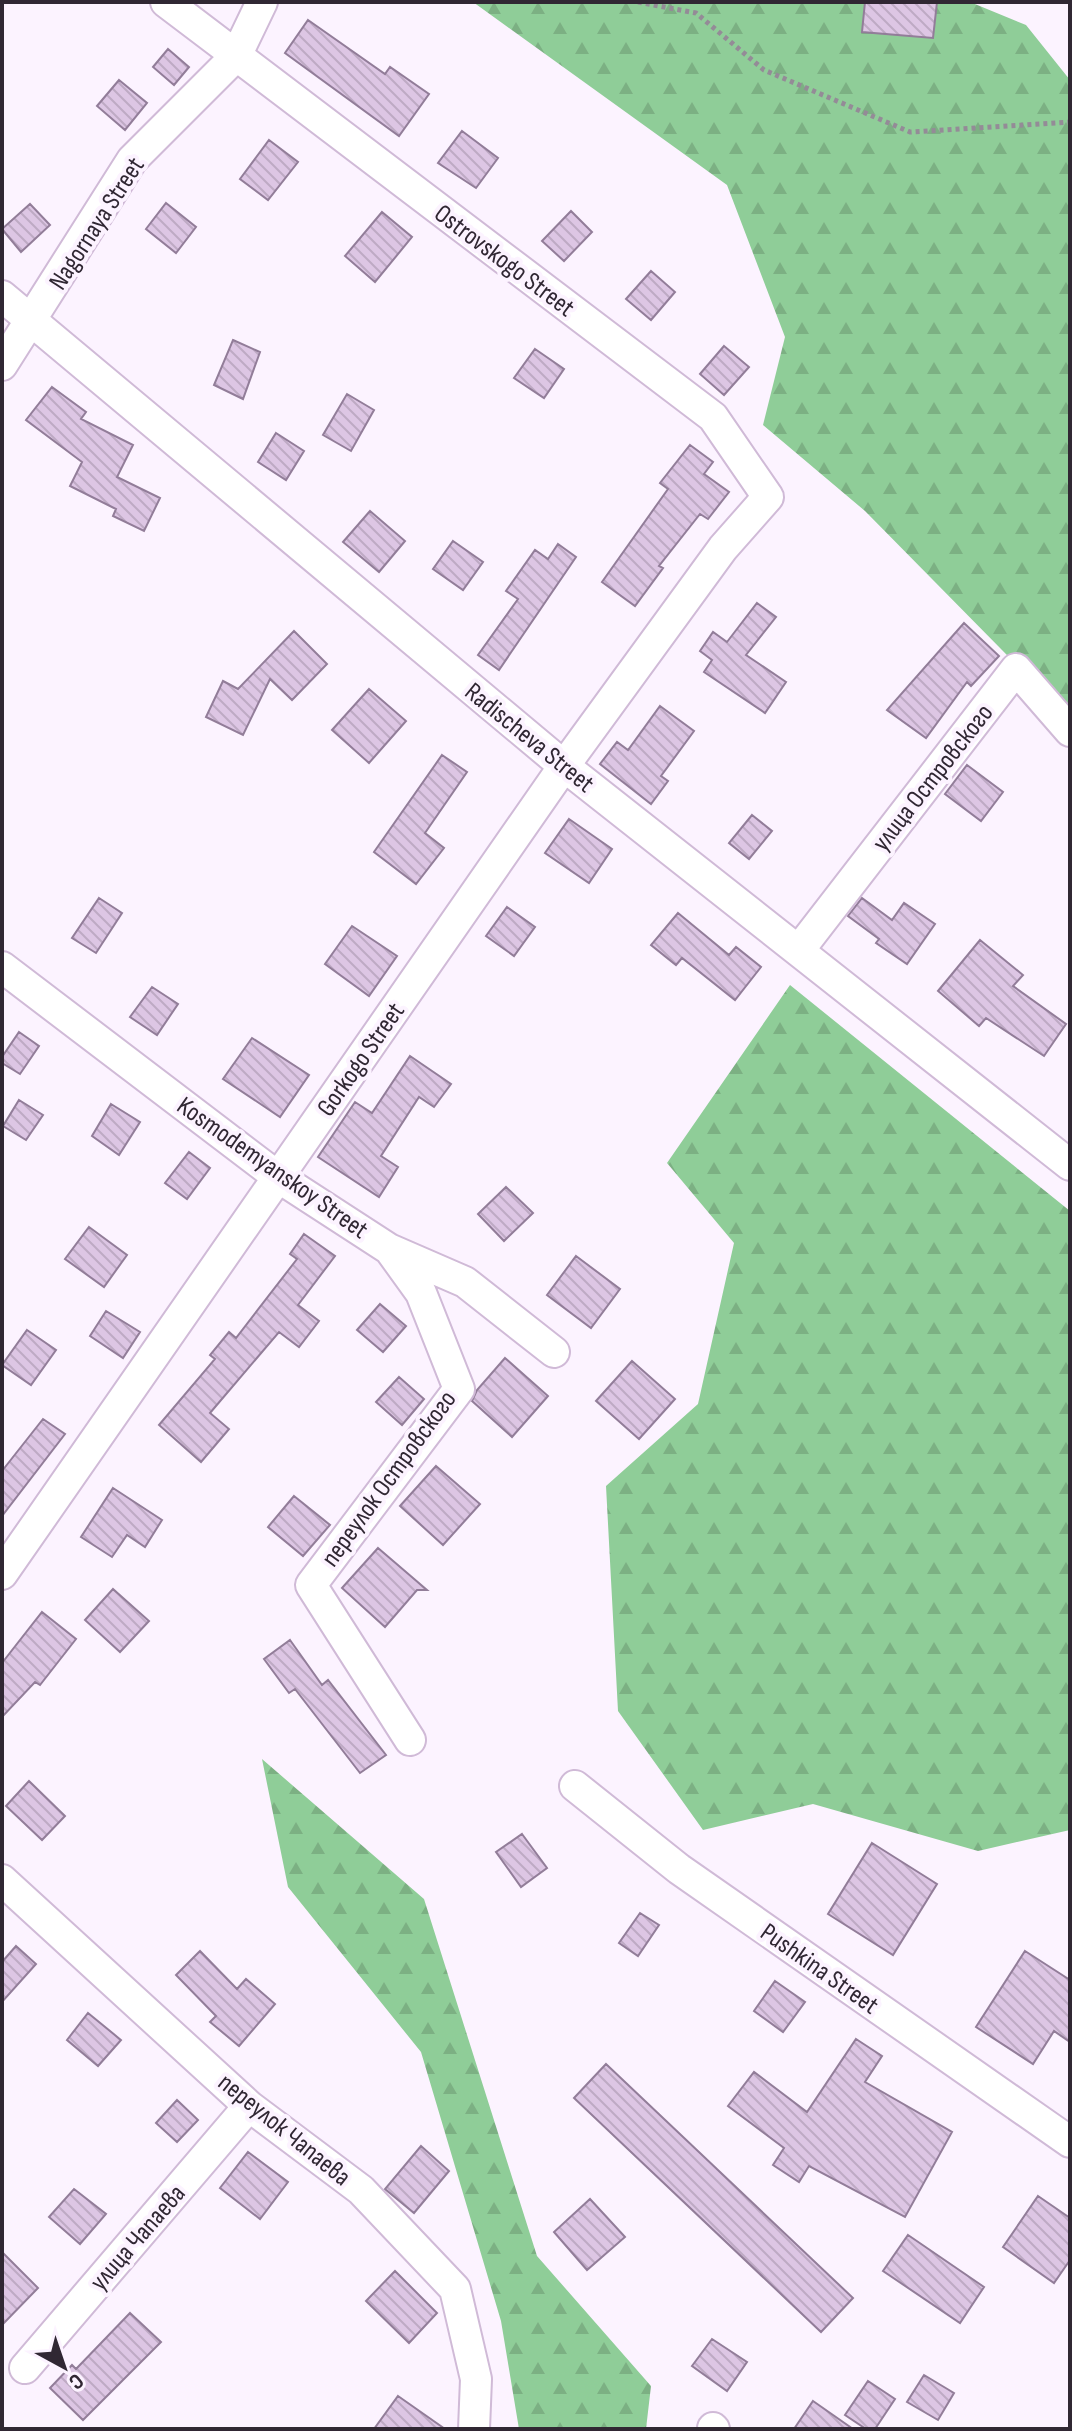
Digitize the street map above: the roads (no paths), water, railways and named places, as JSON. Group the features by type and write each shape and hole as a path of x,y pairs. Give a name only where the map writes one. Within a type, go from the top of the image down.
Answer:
{"street":[{"name":"Ostrovskogo Street","path":"166,2 713,417 768,497 723,548"},
{"name":"Nagornaya Street","path":"2,365 32,323 132,160 236,56 262,2"},
{"name":"Radischeva Street","path":"2,296 564,766 1070,1165"},
{"name":"Gorkogo Street","path":"2,1574 564,766 723,548"},
{"name":"улица Островского","path":"799,950 1016,669 1070,731"},
{"name":"Kosmodemyanskoy Street","path":"2,967 278,1177 389,1249 465,1282 554,1352"},
{"name":"переулок Островского","path":"389,1249 421,1293 459,1389 311,1585 410,1740"},
{"name":"Pushkina Street","path":"575,1786 679,1869 1070,2142"},
{"name":"переулок Чапаева","path":"2,1880 249,2106 361,2190 455,2289 476,2379 474,2429"},
{"name":"улица Чапаева","path":"25,2368 249,2106"}]}
